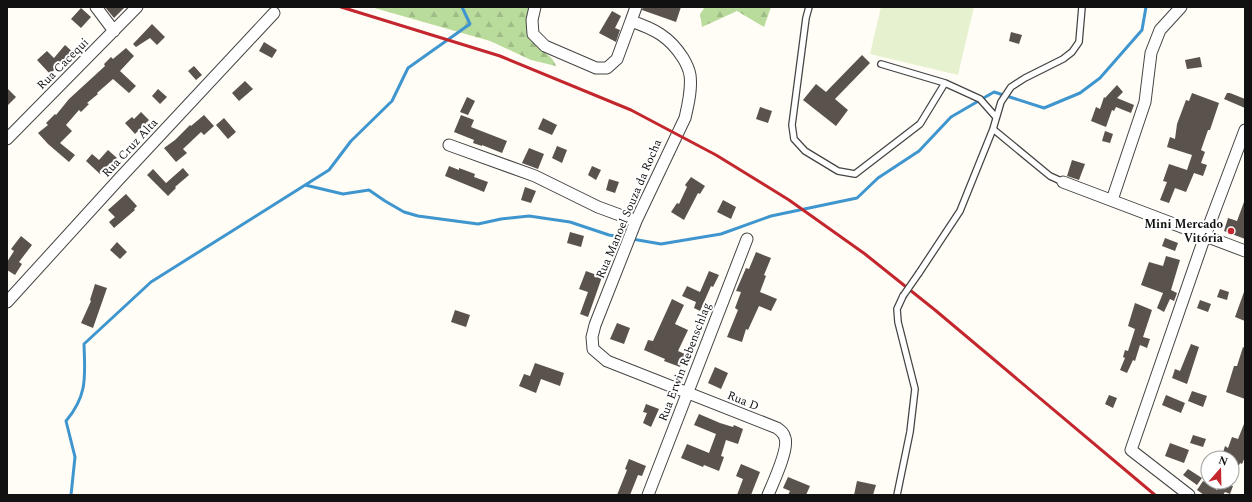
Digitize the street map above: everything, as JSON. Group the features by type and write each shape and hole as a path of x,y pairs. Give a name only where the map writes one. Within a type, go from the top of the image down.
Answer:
{"street":[{"path":"96,7 114,31"},
{"name":"Rua Cacequi","path":"9,132 137,7"},
{"path":"535,7 532,20 533,34 545,46 596,68 607,68 617,59 636,7"},
{"path":"1112,200 1145,102 1151,53 1160,30 1181,7"},
{"name":"Rua Cruz Alta","path":"7,302 118,179 274,13"},
{"name":"Rua Manoel Souza da Rocha","path":"631,21 650,28 665,37 678,51 686,63 690,75 688,102 685,118 636,221 595,325 592,337 593,349 608,361 687,393"},
{"path":"1190,495 1131,450 1205,236 1245,130"},
{"path":"449,145 535,176 598,208 636,221"},
{"path":"1063,182 1245,251"},
{"name":"Rua Erwin Rebenschlag","path":"648,495 747,239"},
{"name":"Rua D","path":"687,393 777,428 782,432 785,437 786,449 768,495"}],"lane":[{"path":"809,7 806,18 792,125 794,139 805,151 838,171 855,174 920,124 945,83"},
{"path":"897,495 911,426 915,389 898,322 897,309 903,296 920,273 960,211 993,129 1001,102 1011,86 1063,59 1072,52 1079,42 1082,7"},
{"path":"882,64 945,83 980,99 996,116"},
{"path":"993,129 1050,176 1063,182"}],"green space":[{"path":"371,7 529,7 527,15 528,33 535,45 552,58 556,66 531,60 490,41"},
{"path":"705,7 771,7 764,27 737,11 702,27 700,14"},
{"path":"881,7 974,7 958,75 870,54"}],"building":[{"path":"105,7 125,7 114,18"},
{"path":"643,7 681,7 676,22 642,10"},
{"path":"81,8 91,17 81,28 71,19"},
{"path":"612,11 621,16 615,28 620,30 616,42 599,33"},
{"path":"152,24 165,37 157,45 150,38 136,47 133,44"},
{"path":"1011,32 1022,35 1019,44 1009,41"},
{"path":"264,42 277,50 272,58 259,51"},
{"path":"65,45 75,54 66,64 63,61 50,74 37,60 47,51 54,58"},
{"path":"126,48 134,56 120,71 136,86 129,93 113,79 87,103 89,104 81,112 79,110 66,125 72,131 60,143 75,155 69,162 48,144 38,133 48,125 46,123 55,114 56,115 69,99 105,66 104,64 111,57 113,59"},
{"path":"862,55 870,63 835,99 848,110 836,126 803,100 816,84 826,92"},
{"path":"1200,57 1202,67 1187,69 1185,60"},
{"path":"194,66 202,75 196,80 188,71"},
{"path":"245,81 253,89 239,101 232,93"},
{"path":"1117,85 1123,92 1117,98 1134,105 1131,113 1116,107 1114,111 1112,110 1106,127 1091,121 1096,107 1100,109 1104,97 1105,98"},
{"path":"7,88 16,97 7,106"},
{"path":"158,89 167,97 160,104 152,96"},
{"path":"1192,93 1219,103 1210,130 1208,130 1201,150 1205,152 1201,163 1207,165 1203,176 1194,173 1186,192 1175,188 1169,203 1160,200 1167,182 1163,181 1169,164 1187,170 1192,155 1167,147 1170,137 1175,139 1177,124 1186,100 1189,101"},
{"path":"1227,93 1245,99 1245,108 1224,99"},
{"path":"467,97 475,101 468,115 460,112"},
{"path":"760,107 772,111 768,123 756,119"},
{"path":"141,112 149,120 135,134 125,123 132,117 134,119"},
{"path":"204,115 214,126 204,135 201,132 183,149 187,153 176,162 164,148"},
{"path":"461,115 474,120 471,127 507,141 502,153 473,143 474,140 454,132"},
{"path":"224,118 236,132 228,139 216,125"},
{"path":"543,118 557,125 552,135 538,129"},
{"path":"1105,131 1113,134 1110,143 1102,141"},
{"path":"557,146 567,150 562,163 552,158"},
{"path":"529,148 544,154 538,169 522,163"},
{"path":"108,150 117,158 100,174 86,161 92,154 99,160"},
{"path":"1072,160 1085,164 1079,180 1067,176"},
{"path":"449,166 475,174 474,177 488,182 484,192 445,176"},
{"path":"592,166 601,170 596,180 588,175"},
{"path":"183,168 189,175 175,187 176,188 168,196 147,175 153,169 166,183"},
{"path":"691,177 705,186 700,194 698,193 684,220 671,212 677,203 679,204 687,187 685,185"},
{"path":"609,179 619,182 615,193 606,190"},
{"path":"525,187 536,191 531,203 521,200"},
{"path":"126,194 137,206 134,209 135,210 114,228 109,222 115,217 108,210"},
{"path":"723,200 736,207 731,219 717,212"},
{"path":"1244,202 1245,239 1224,231 1228,218 1237,221"},
{"path":"570,232 584,236 581,247 567,243"},
{"path":"21,236 32,245 19,262 22,264 15,275 7,270 7,262 14,251 11,249"},
{"path":"1165,238 1178,243 1175,251 1162,246"},
{"path":"117,242 127,252 120,259 110,250"},
{"path":"756,252 771,258 764,275 766,276 760,292 777,299 771,311 759,306 748,330 746,329 742,342 727,337 738,310 735,308 741,292 736,291 746,268 749,269"},
{"path":"1166,256 1180,260 1171,290 1177,293 1174,301 1170,299 1164,312 1157,308 1163,293 1141,285 1149,262 1163,266"},
{"path":"586,271 602,277 588,317 580,314 588,292 579,289"},
{"path":"709,271 719,275 713,287 711,286 700,311 694,308 696,302 682,296 687,286 700,292"},
{"path":"95,284 107,288 93,328 81,323 91,301 90,300"},
{"path":"1220,289 1229,292 1227,300 1217,297"},
{"path":"1244,292 1245,293 1245,321 1235,317"},
{"path":"672,299 684,305 675,324 688,330 678,351 685,354 680,367 664,361 665,359 644,350 648,340 653,341"},
{"path":"1200,300 1211,304 1208,312 1197,308"},
{"path":"1135,303 1152,310 1143,337 1150,339 1147,348 1140,345 1135,361 1133,360 1127,373 1120,370 1125,358 1123,357 1125,350 1128,351 1135,329 1128,326"},
{"path":"455,310 470,315 466,327 451,322"},
{"path":"617,323 630,328 624,344 610,339"},
{"path":"1191,344 1199,347 1187,384 1172,378 1175,369 1180,371"},
{"path":"1243,347 1245,348 1245,399 1226,392 1234,366 1237,366"},
{"path":"535,363 564,373 560,386 541,379 536,393 519,386 524,374 530,376"},
{"path":"715,367 728,373 721,389 708,383"},
{"path":"1192,391 1207,396 1203,407 1188,401"},
{"path":"1109,395 1117,398 1113,408 1105,404"},
{"path":"1166,395 1185,403 1181,413 1162,405"},
{"path":"646,404 659,409 651,427 643,423 647,413 643,412"},
{"path":"699,414 720,423 733,427 734,425 743,429 738,444 726,440 721,456 724,457 719,471 704,465 703,467 681,458 687,444 709,453 716,434 694,425"},
{"path":"1245,424 1245,457 1242,464 1240,463 1240,450 1224,450 1225,446 1228,448 1232,437 1238,439"},
{"path":"1193,435 1206,439 1203,447 1190,443"},
{"path":"1170,443 1189,450 1184,463 1165,456"},
{"path":"629,459 646,466 642,476 638,475 630,495 617,495 627,470 625,469"},
{"path":"741,464 760,472 751,495 737,495 743,479 736,476"},
{"path":"1188,469 1200,477 1200,481 1197,485 1183,475"},
{"path":"788,477 810,486 806,495 788,495 790,491 783,488"},
{"path":"857,481 876,485 873,495 854,495"},
{"path":"1200,486 1200,490 1232,490 1230,494 1225,492 1223,495 1204,495 1197,490"}],"waterway":[{"path":"71,495 75,457 66,421 73,412 82,394 85,376 84,344 151,282 329,170 351,141 392,101 408,68 470,24 462,7"},
{"path":"632,239 661,244 721,234 771,216 857,198 878,178 919,151 951,117 994,92 1044,108 1080,93 1100,78 1142,30 1146,7"},
{"path":"305,185 343,194 369,190 404,212 418,216 478,224 501,219 529,216 570,222 609,235 627,238"}],"railway":[{"path":"341,7 500,56 631,110 716,155 789,200 865,254 935,310 1155,495"}],"place":[{"name":"Mini Mercado Vitória","path":"1231,231"}]}
